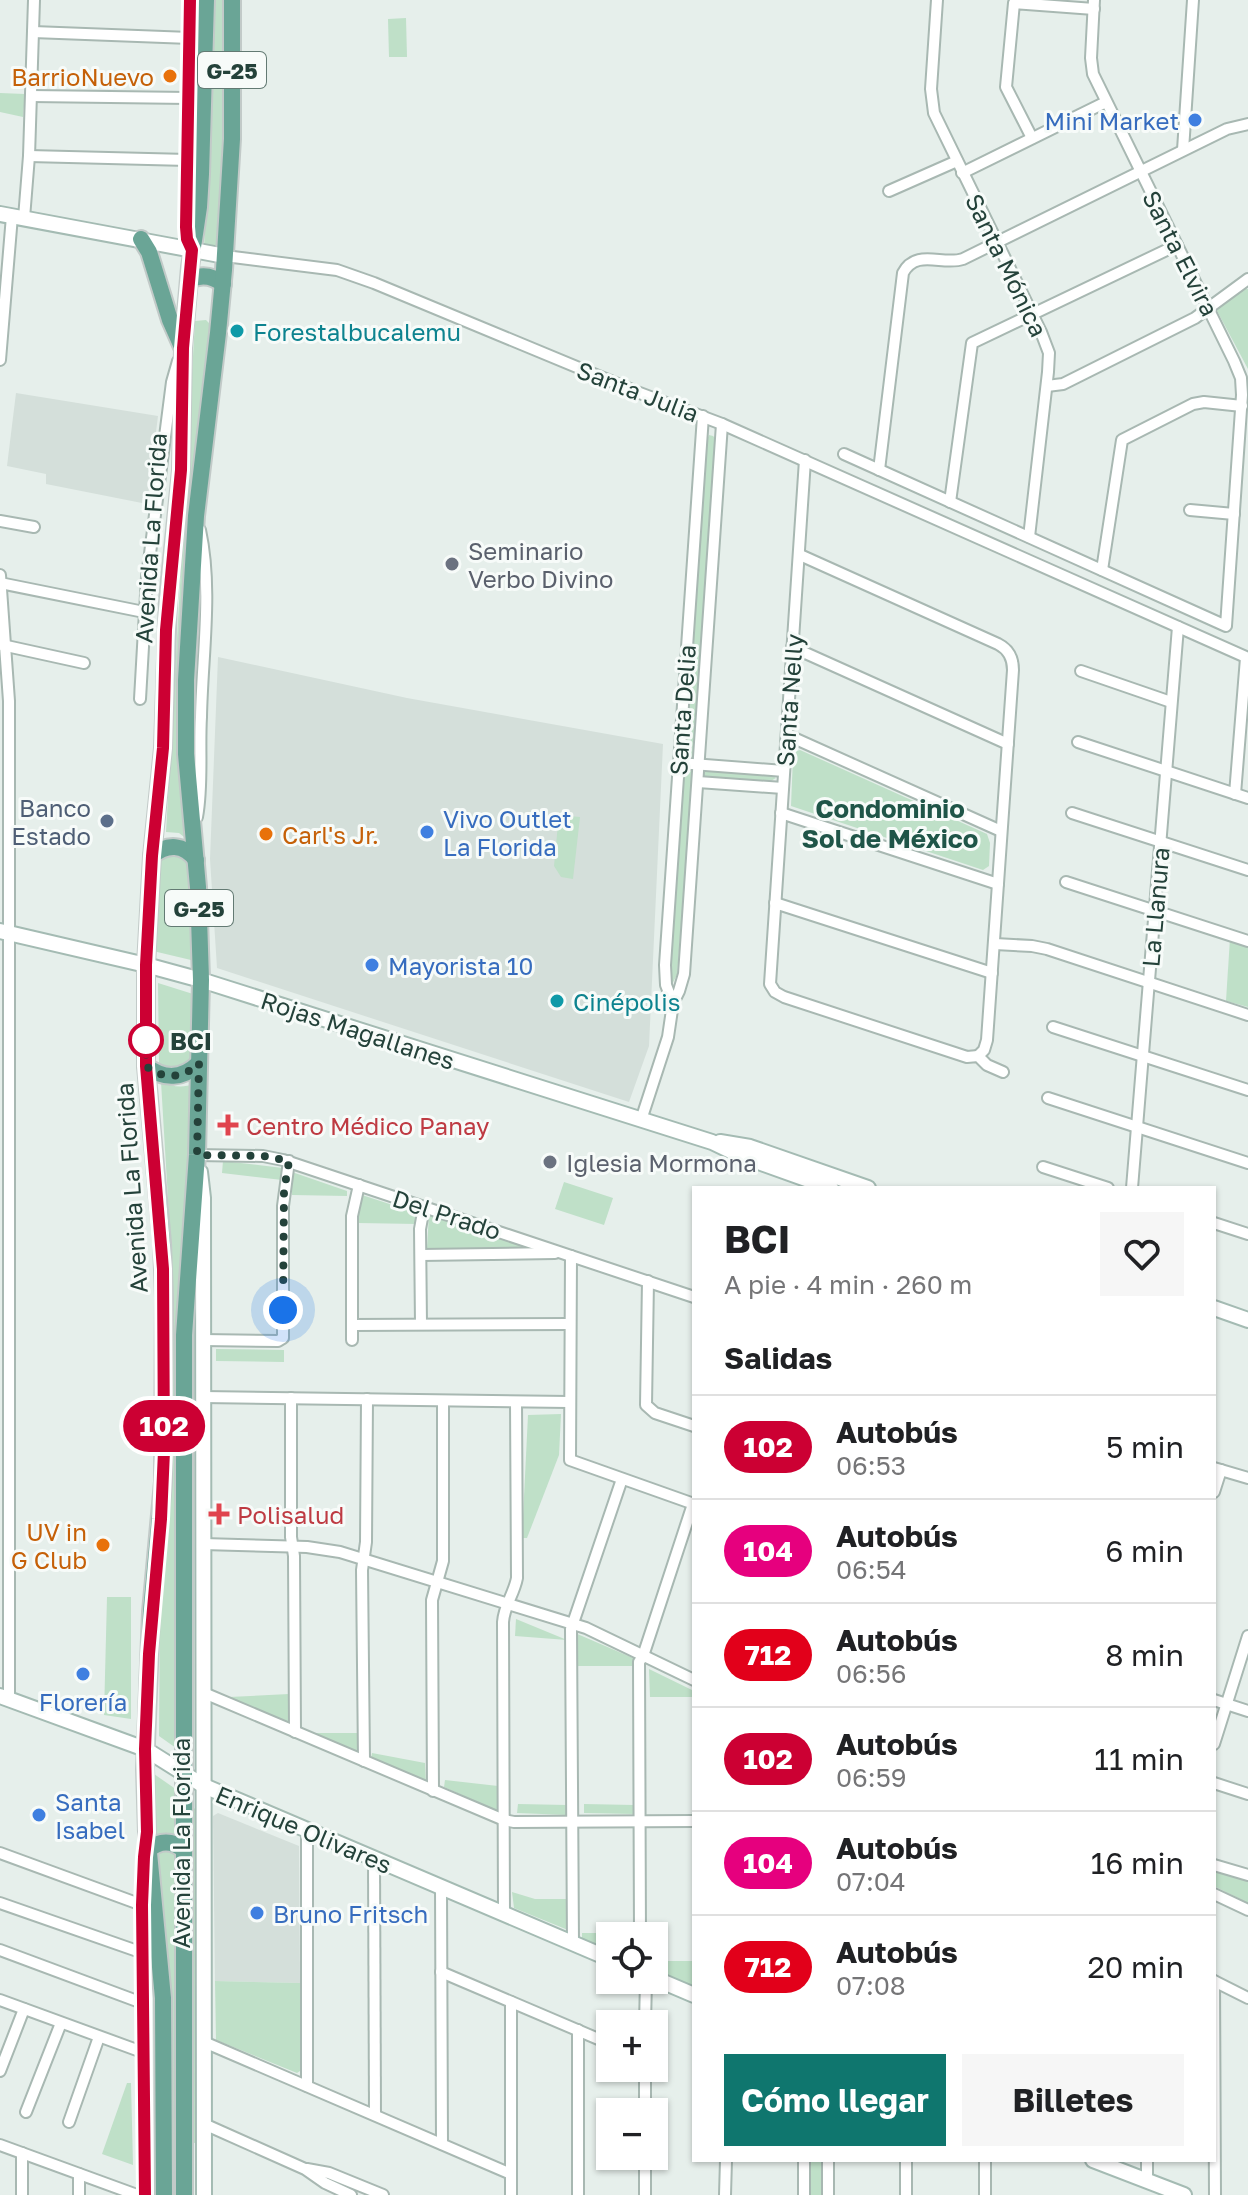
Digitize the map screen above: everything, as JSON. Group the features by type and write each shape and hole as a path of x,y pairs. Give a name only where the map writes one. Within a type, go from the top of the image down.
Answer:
{"main road":[{"name":"Avenida La Florida","path":"164,2195 163,1998 148,1841 145,1749 151,1612 163,1492 164,1358 162,1243 146,1066 146,965 152,856 162,761 166,630 181,470 183,348 203,143 206,0"},
{"name":"Avenida La Florida","path":"184,2195 184,1335 197,1155 201,980 185,703 196,516 225,256 232,139 232,0"},
{"path":"141,239 149,252 170,320 183,348"},
{"path":"189,280 205,276 223,284"},
{"path":"152,856 160,849 175,846 186,850 196,860"},
{"path":"146,1066 160,1075 175,1076 190,1071 199,1063"},
{"path":"148,1841 169,1842 184,1850"}],"street":[{"path":"0,360 12,216 29,156 34,0"},
{"name":"Avenida La Florida","path":"190,0 186,227 192,250"},
{"name":"Santa Mónica","path":"937,0 932,106 1049,353 1029,537"},
{"path":"1183,150 1193,0"},
{"path":"1032,138 1006,87 1014,3 1094,4"},
{"name":"Santa Elvira","path":"1094,4 1092,66 1106,102 1238,369 1242,386 1243,454 1234,514 1226,626 1102,570"},
{"path":"33,32 190,38"},
{"path":"31,96 189,98"},
{"path":"962,173 1106,102"},
{"path":"879,470 903,273 908,266 924,259 958,261 1227,129 1248,124"},
{"path":"29,156 188,160"},
{"path":"889,191 957,161"},
{"name":"Santa Julia","path":"12,216 225,256 320,267 349,274 722,424 1247,658"},
{"path":"950,502 972,343 1177,245"},
{"path":"1047,386 1063,384 1195,318 1248,279"},
{"name":"Avenida La Florida","path":"140,699 149,556 172,382 183,348"},
{"path":"844,454 1102,570 1122,440 1193,404 1204,402 1242,406"},
{"name":"Santa Delia","path":"673,1003 666,985 665,965 703,416"},
{"name":"Santa Delia","path":"641,1120 668,1037 673,1003 684,974 722,424"},
{"name":"Santa Nelly","path":"805,460 769,979 772,988 784,997 964,1056 978,1056"},
{"path":"1190,510 1234,514"},
{"path":"0,521 34,527"},
{"path":"800,555 998,644 1010,655 1013,670 995,944 986,1045 978,1056 987,1065 1003,1072"},
{"path":"0,575 9,701 4,932 4,1698"},
{"path":"0,583 144,612"},
{"name":"La Llanura","path":"1132,1186 1178,627"},
{"path":"3,646 84,663"},
{"path":"792,647 1008,744"},
{"path":"1235,794 1247,658"},
{"path":"1081,671 1171,702"},
{"path":"787,735 1001,831"},
{"path":"1078,742 1248,798"},
{"path":"679,763 784,771"},
{"path":"698,782 783,788"},
{"path":"781,813 998,884"},
{"path":"1072,813 1248,870"},
{"path":"1066,882 1248,941"},
{"path":"775,903 992,973"},
{"name":"Rojas Magallanes","path":"4,932 201,980 712,1142 749,1160 825,1186"},
{"path":"995,944 1047,949 1248,1015"},
{"path":"1053,1027 1248,1090"},
{"path":"1048,1098 1248,1163"},
{"name":"Rojas Magallanes","path":"712,1142 750,1147 862,1186"},
{"name":"Avenida La Florida","path":"197,1155 203,1198 204,2195"},
{"name":"Del Prado","path":"197,1155 263,1156 289,1161 692,1296"},
{"path":"203,1340 278,1341 283,1338 283,1206 289,1161"},
{"path":"1043,1167 1102,1186"},
{"path":"352,1340 352,1216 359,1185"},
{"path":"421,1324 420,1224 424,1207"},
{"path":"1216,1224 1248,1234"},
{"path":"421,1255 567,1254 570,1460 692,1504"},
{"path":"648,1281 645,1399 648,1408 655,1413 692,1425"},
{"path":"1216,1309 1248,1320"},
{"path":"352,1325 570,1324"},
{"path":"203,1397 569,1402"},
{"path":"291,1398 295,1732"},
{"path":"364,1761 367,1399"},
{"path":"433,1791 432,1600 443,1553 443,1401"},
{"path":"504,1914 503,1622 517,1578 516,1402"},
{"path":"1218,1469 1248,1478"},
{"path":"573,1943 572,1624 622,1479"},
{"path":"640,1922 639,1666 692,1507"},
{"path":"203,1544 330,1550 364,1559 572,1624 692,1679"},
{"path":"1216,1738 1248,1636"},
{"path":"204,1693 504,1820 692,1821"},
{"name":"Enrique Olivares","path":"4,1698 145,1749 204,1786 596,1953"},
{"path":"1216,1701 1248,1711"},
{"path":"1216,1784 1248,1794"},
{"path":"307,1830 307,2086"},
{"name":"Avenida La Florida","path":"145,2195 142,1905 144,1857 148,1841"},
{"path":"0,1853 142,1905"},
{"path":"374,1859 375,2115"},
{"path":"1216,1866 1248,1875"},
{"path":"441,1887 442,2144"},
{"path":"1216,1895 1248,1910"},
{"path":"0,1903 143,1953"},
{"path":"0,1950 145,2004"},
{"path":"441,1972 596,2038"},
{"path":"1216,1982 1248,1998"},
{"path":"668,1984 692,1994"},
{"path":"0,2000 145,2053"},
{"path":"511,2002 511,2195"},
{"path":"0,2071 24,2009"},
{"path":"26,2112 61,2023"},
{"path":"578,2030 578,2195"},
{"path":"69,2122 99,2037"},
{"path":"204,2042 511,2174"},
{"path":"204,2124 305,2169 351,2195"},
{"path":"0,2145 137,2195"},
{"path":"22,2153 22,2195"},
{"path":"725,2195 726,2162"},
{"path":"804,2162 804,2195"},
{"path":"828,2162 828,2195"},
{"path":"906,2162 906,2195"},
{"path":"985,2162 985,2195"},
{"path":"1098,2162 1184,2195"},
{"path":"1147,2162 1147,2181"},
{"path":"1215,2162 1215,2195"},
{"path":"305,2169 329,2173 383,2195"},
{"path":"645,2170 645,2195"},
{"path":"79,2174 79,2195"}],"shaded area":[{"path":"16,393 158,416 147,504 46,484 46,474 7,466"},
{"name":"Vivo Outlet La Florida","path":"218,657 407,698 663,744 649,1046 629,1102 217,968 210,859"},
{"name":"Bruno Fritsch","path":"218,1813 299,1846 300,1983 215,1981 213,1816"}],"green space":[{"path":"213,0 226,0 226,93 217,249 204,247"},
{"path":"406,18 407,57 389,57 388,19"},
{"path":"0,93 25,94 23,117 0,112"},
{"path":"1248,289 1248,369 1216,309"},
{"path":"206,320 213,327 201,428 188,840 179,833 166,832 195,321"},
{"path":"709,435 716,439 693,760 689,761 684,751"},
{"name":"Condominio Sol de México","path":"800,750 987,834 990,843 989,866 983,870 791,806 793,757"},
{"path":"690,770 693,774 677,975 671,986 668,973 683,777"},
{"path":"707,771 771,775 776,778 769,782 704,776"},
{"path":"569,816 580,817 573,879 561,877 554,866 558,824"},
{"path":"167,852 179,852 189,861 191,960 153,951 159,861"},
{"path":"1230,938 1248,944 1248,1007 1226,1001"},
{"path":"158,983 193,994 193,1064 169,1070 159,1064"},
{"path":"161,1082 178,1086 195,1084 174,1352 174,1538 178,1624 176,1748 159,1736 170,1233"},
{"path":"223,1161 283,1168 282,1180 222,1173"},
{"path":"292,1172 347,1191 347,1196 292,1195"},
{"path":"564,1182 613,1198 604,1225 555,1209"},
{"path":"359,1194 417,1213 417,1224 358,1223"},
{"path":"429,1215 537,1251 427,1248"},
{"path":"216,1349 284,1350 284,1362 216,1361"},
{"path":"561,1414 559,1455 527,1538 522,1538 528,1415"},
{"path":"107,1597 131,1597 131,1719 104,1715"},
{"path":"516,1619 567,1640 515,1636"},
{"path":"575,1633 633,1658 633,1666 575,1666"},
{"path":"649,1669 692,1690 692,1697 650,1697"},
{"path":"289,1694 288,1722 229,1697"},
{"path":"303,1733 358,1733 359,1755"},
{"path":"372,1753 425,1763 426,1783 371,1760"},
{"path":"154,1774 177,1790 177,1839 155,1838"},
{"path":"445,1780 498,1786 499,1812 444,1787"},
{"path":"518,1804 567,1805 567,1815 517,1813"},
{"path":"584,1804 634,1805 634,1814 584,1813"},
{"path":"192,1808 198,1809 199,2142 190,2144 189,2015"},
{"path":"166,1848 177,1852 177,2195 170,2195 155,1853"},
{"path":"1216,1871 1248,1880 1248,1903 1216,1887"},
{"path":"512,1892 535,1899 567,1899 568,1930 514,1908"},
{"path":"582,1933 596,1933 596,1948 582,1942"},
{"path":"668,1961 692,1961 692,1987 668,1978"},
{"path":"215,1981 300,1983 303,2069 297,2073 216,2040"},
{"path":"127,2083 131,2083 133,2165 102,2154"},
{"path":"807,2162 823,2162 823,2195 807,2195"}],"bus line":[{"name":"102","path":"145,2195 142,1905 147,1832 145,1749 151,1612 163,1482 164,1358 162,1243 151,1136 145,1013 152,856 163,748 166,630 181,470 183,348 192,250 186,227 190,0"}],"place":[{"name":"BarrioNuevo","path":"170,76"},
{"name":"Mini Market","path":"1195,120"},
{"name":"Forestalbucalemu","path":"237,331"},
{"name":"Seminario Verbo Divino","path":"452,564"},
{"name":"Banco Estado","path":"107,821"},
{"name":"Vivo Outlet La Florida","path":"427,832"},
{"name":"Carl's Jr.","path":"266,834"},
{"name":"Mayorista 10","path":"372,965"},
{"name":"Cinépolis","path":"557,1001"},
{"name":"BCI","path":"146,1040"},
{"name":"Centro Médico Panay","path":"228,1125"},
{"name":"Iglesia Mormona","path":"550,1162"},
{"name":"Polisalud","path":"219,1514"},
{"name":"UV in G Club","path":"103,1545"},
{"name":"Florería","path":"83,1674"},
{"name":"Santa Isabel","path":"39,1815"},
{"name":"Bruno Fritsch","path":"257,1913"}],"district":[{"name":"Condominio Sol de México","path":"890,823"}],"route":[{"path":"146,1040 146,1066 160,1075 183,1075 199,1063 197,1155 263,1156 289,1161 284,1191 283,1310"}]}
